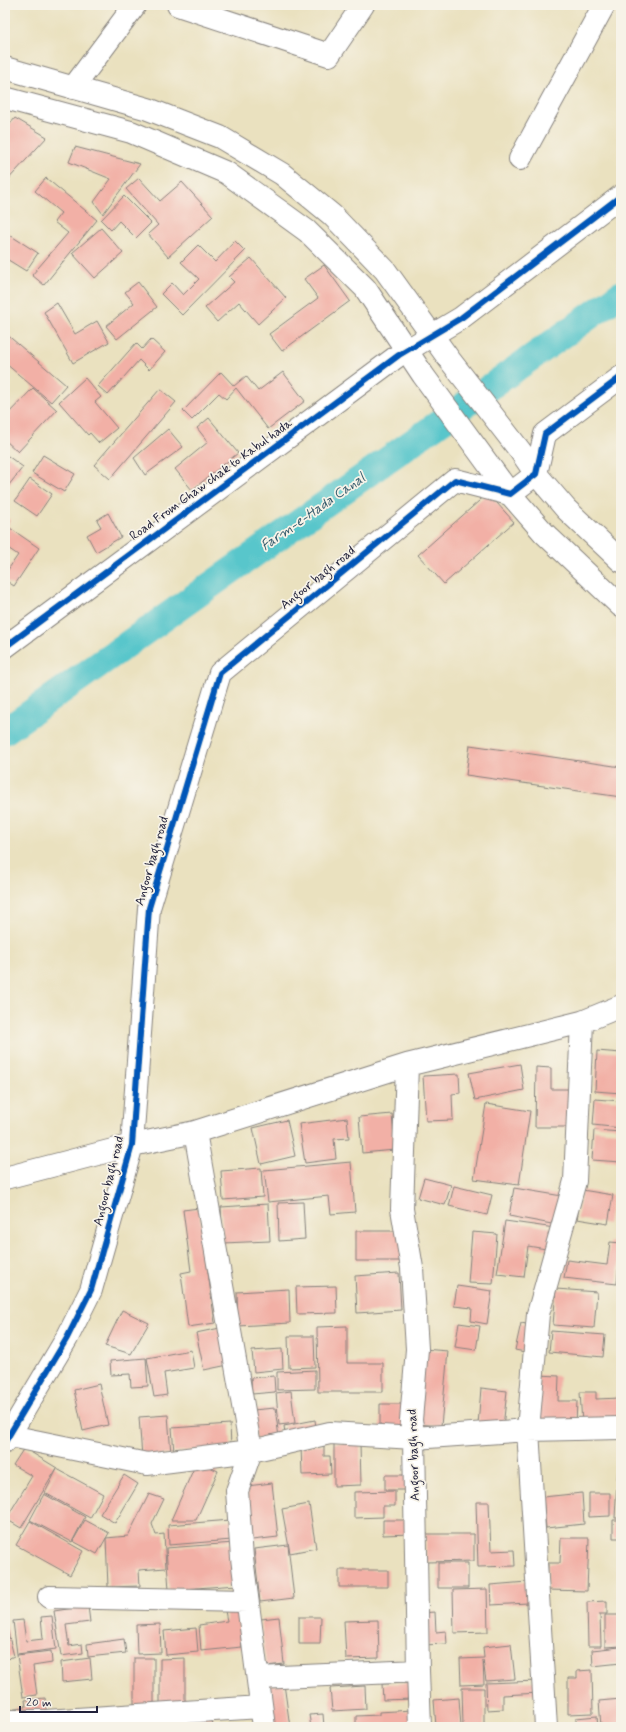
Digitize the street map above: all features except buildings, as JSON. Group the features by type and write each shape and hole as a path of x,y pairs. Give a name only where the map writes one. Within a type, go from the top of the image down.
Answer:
{"street":[{"path":"73,88 135,5"},
{"path":"178,5 329,55 363,5"},
{"path":"520,159 604,5"},
{"path":"5,68 148,109 220,138 282,174 332,215 385,270 449,359 521,452 536,474 566,509 621,561"},
{"path":"5,98 131,132 227,173 307,231 364,288 423,375 510,494 544,533 621,606"},
{"name":"Road From Ghaw chak to Kabul hada","path":"5,647 407,350 433,336 461,318 621,196"},
{"path":"510,494 536,474 545,434 621,377"},
{"name":"Angoor bagh road","path":"8,1439 68,1338 91,1290 132,1145 149,908 220,673 455,480 510,494"},
{"path":"5,1178 132,1145 195,1132 407,1065 582,1022 621,1006"},
{"path":"546,1727 528,1430 538,1314 575,1181 582,1022"},
{"name":"Angoor bagh road","path":"407,1065 402,1209 412,1268 417,1349 411,1420 414,1438 420,1727"},
{"path":"5,1721 263,1717 247,1601 237,1491 251,1451 195,1132"},
{"path":"8,1439 147,1464 251,1451 330,1432 414,1438 528,1430 621,1428"},
{"path":"50,1598 247,1601"},
{"path":"258,1678 418,1671"}],"waterway":[{"name":"Farm-e-Hada Canal","path":"5,731 621,294"}],"cycle path":[{"path":"5,647 399,355 461,318 621,196"},
{"path":"5,1442 67,1338 91,1290 132,1145 149,908 220,673 455,480 510,494 536,474 545,434 621,377"}]}
